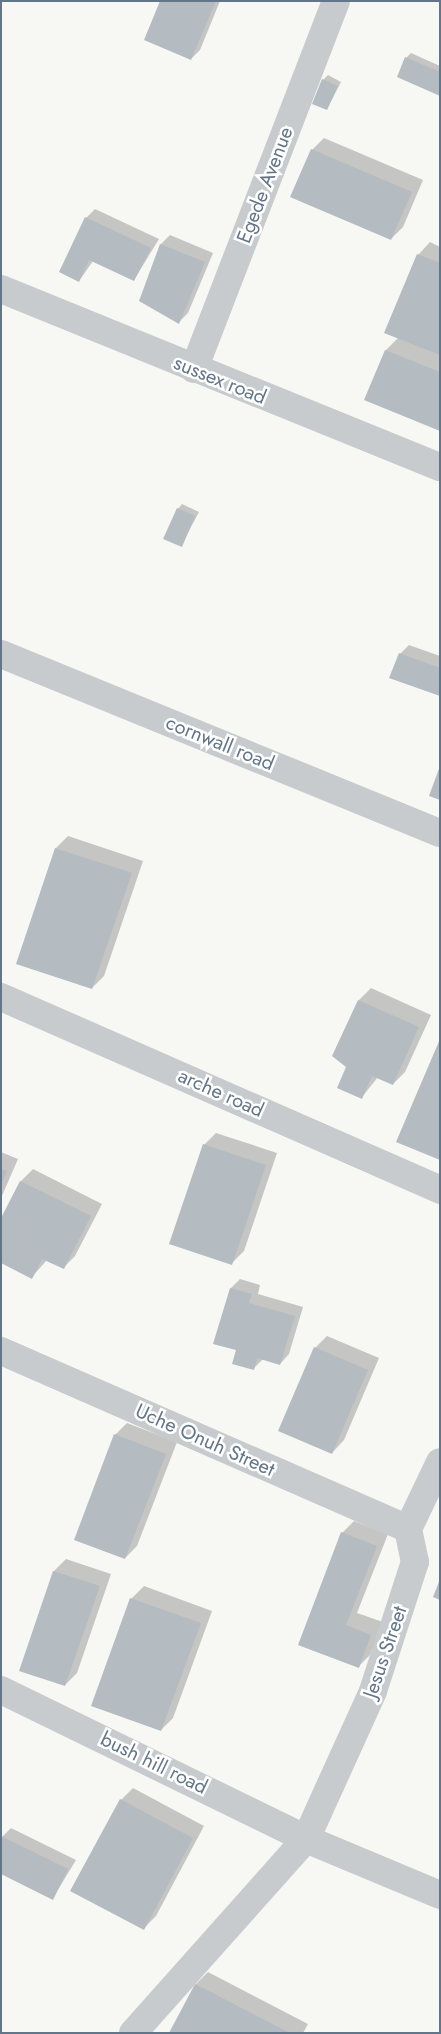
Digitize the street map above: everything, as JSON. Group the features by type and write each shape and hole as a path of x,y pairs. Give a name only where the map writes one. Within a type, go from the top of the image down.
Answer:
{"street":[{"name":"Egede Avenue","path":"194,370 336,1"},
{"name":"sussex road","path":"1,289 194,370 440,467"},
{"name":"cornwall road","path":"1,654 440,833"},
{"name":"arche road","path":"1,997 440,1190"},
{"name":"Uche Onuh Street","path":"1,1351 408,1529"},
{"path":"408,1529 440,1462"},
{"name":"Jesus Street","path":"133,2033 306,1839 373,1691 415,1562 408,1529"},
{"name":"bush hill road","path":"1,1690 306,1839 440,1895"}],"building":[{"path":"160,1 216,1 191,60 144,40"},
{"path":"405,57 440,72 440,96 397,77"},
{"path":"322,79 338,86 327,110 312,104"},
{"path":"311,149 412,192 391,240 290,197"},
{"path":"85,217 151,248 134,281 89,260 79,282 59,272"},
{"path":"160,244 205,262 179,324 139,301"},
{"path":"417,254 440,263 440,355 384,333"},
{"path":"385,350 440,372 440,431 364,400"},
{"path":"177,508 195,516 182,547 163,539"},
{"path":"399,653 440,668 440,696 389,678"},
{"path":"440,766 440,800 429,796"},
{"path":"55,848 132,873 92,989 16,964"},
{"path":"358,1000 419,1027 393,1085 372,1076 362,1099 337,1088 346,1067 332,1056"},
{"path":"440,1039 440,1160 396,1142"},
{"path":"203,1144 266,1165 232,1265 169,1244"},
{"path":"1,1169 7,1171 1,1184"},
{"path":"20,1181 91,1216 64,1269 42,1259 32,1279 1,1263 1,1218"},
{"path":"230,1288 252,1294 249,1303 295,1316 280,1365 257,1358 254,1370 232,1364 236,1350 213,1344"},
{"path":"314,1347 368,1370 332,1454 278,1431"},
{"path":"114,1434 166,1454 125,1559 74,1540"},
{"path":"341,1532 377,1546 346,1625 371,1635 359,1668 298,1645"},
{"path":"53,1571 100,1586 65,1686 19,1671"},
{"path":"440,1579 440,1600 433,1597"},
{"path":"130,1598 201,1623 161,1731 91,1706"},
{"path":"120,1799 193,1838 144,1930 70,1891"},
{"path":"1,1836 68,1869 53,1900 1,1874"},
{"path":"195,1984 290,2033 169,2033"}]}
